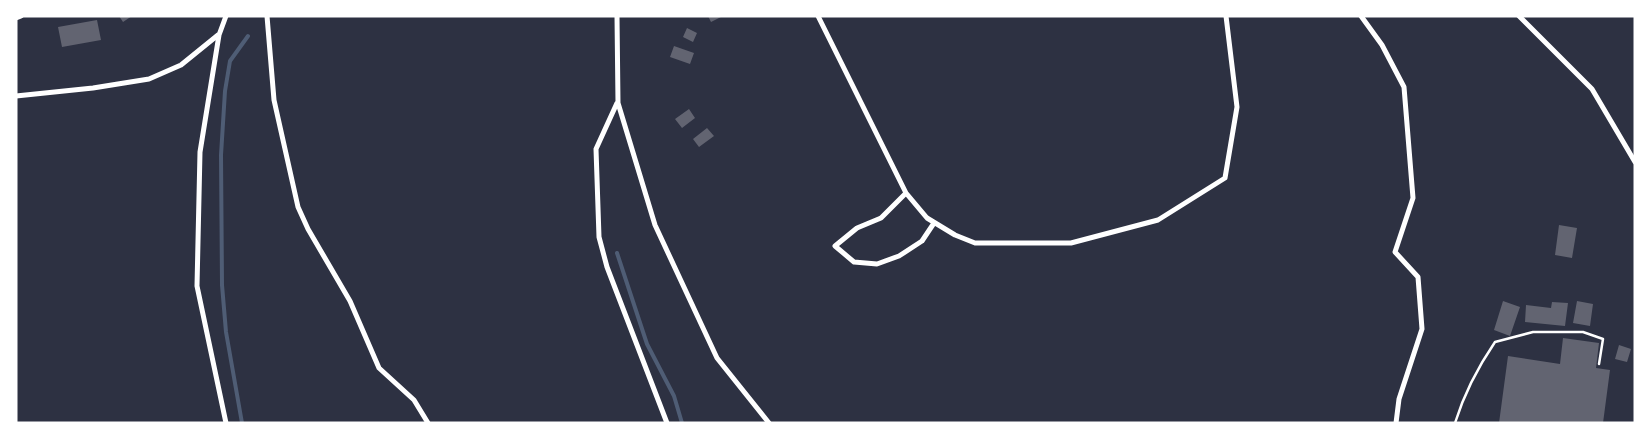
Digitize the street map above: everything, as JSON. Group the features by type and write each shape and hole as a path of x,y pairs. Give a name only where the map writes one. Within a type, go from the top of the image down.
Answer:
{"street":[{"path":"16,18 21,16"},
{"path":"226,16 218,35 200,152 197,286 226,423"},
{"path":"267,16 274,100 298,207 308,229 350,301 379,368 414,400 428,423"},
{"path":"617,16 618,103 655,225 717,358 769,423"},
{"path":"818,16 906,193 927,218 955,235 975,243 1071,243 1158,220 1225,178 1237,107 1226,16"},
{"path":"1361,16 1382,45 1404,87 1413,198 1396,252 1418,277 1422,329 1399,399 1396,423"},
{"path":"1519,16 1592,89 1635,162"},
{"path":"16,96 93,88 149,79 180,65 218,35"},
{"path":"618,103 596,149 599,237 607,267 667,423"},
{"path":"906,193 881,218 857,228 835,246 854,262 877,264 899,256 922,240 934,223"}],"lane":[{"path":"1454,423 1458,410 1480,365 1495,342 1533,332 1583,332 1603,339 1599,364"}],"building":[{"path":"119,16 132,16 123,22"},
{"path":"708,16 723,16 711,22"},
{"path":"97,20 101,40 62,47 58,27"},
{"path":"687,28 697,33 693,42 683,37"},
{"path":"674,46 694,53 690,64 670,57"},
{"path":"689,109 695,118 682,128 675,119"},
{"path":"707,128 714,136 699,147 693,139"},
{"path":"1559,225 1577,228 1572,258 1555,255"},
{"path":"1503,301 1520,307 1510,336 1494,330"},
{"path":"1577,301 1593,304 1590,326 1573,323"},
{"path":"1552,302 1568,303 1565,326 1525,322 1526,305 1551,308"},
{"path":"1563,338 1599,343 1596,368 1610,370 1603,423 1499,423 1508,356 1560,364"},
{"path":"1619,345 1631,349 1627,362 1615,359"}],"waterway":[{"path":"242,423 226,332 222,285 221,155 225,91 230,61 248,36"},
{"path":"617,253 647,344 674,396 682,423"}]}
